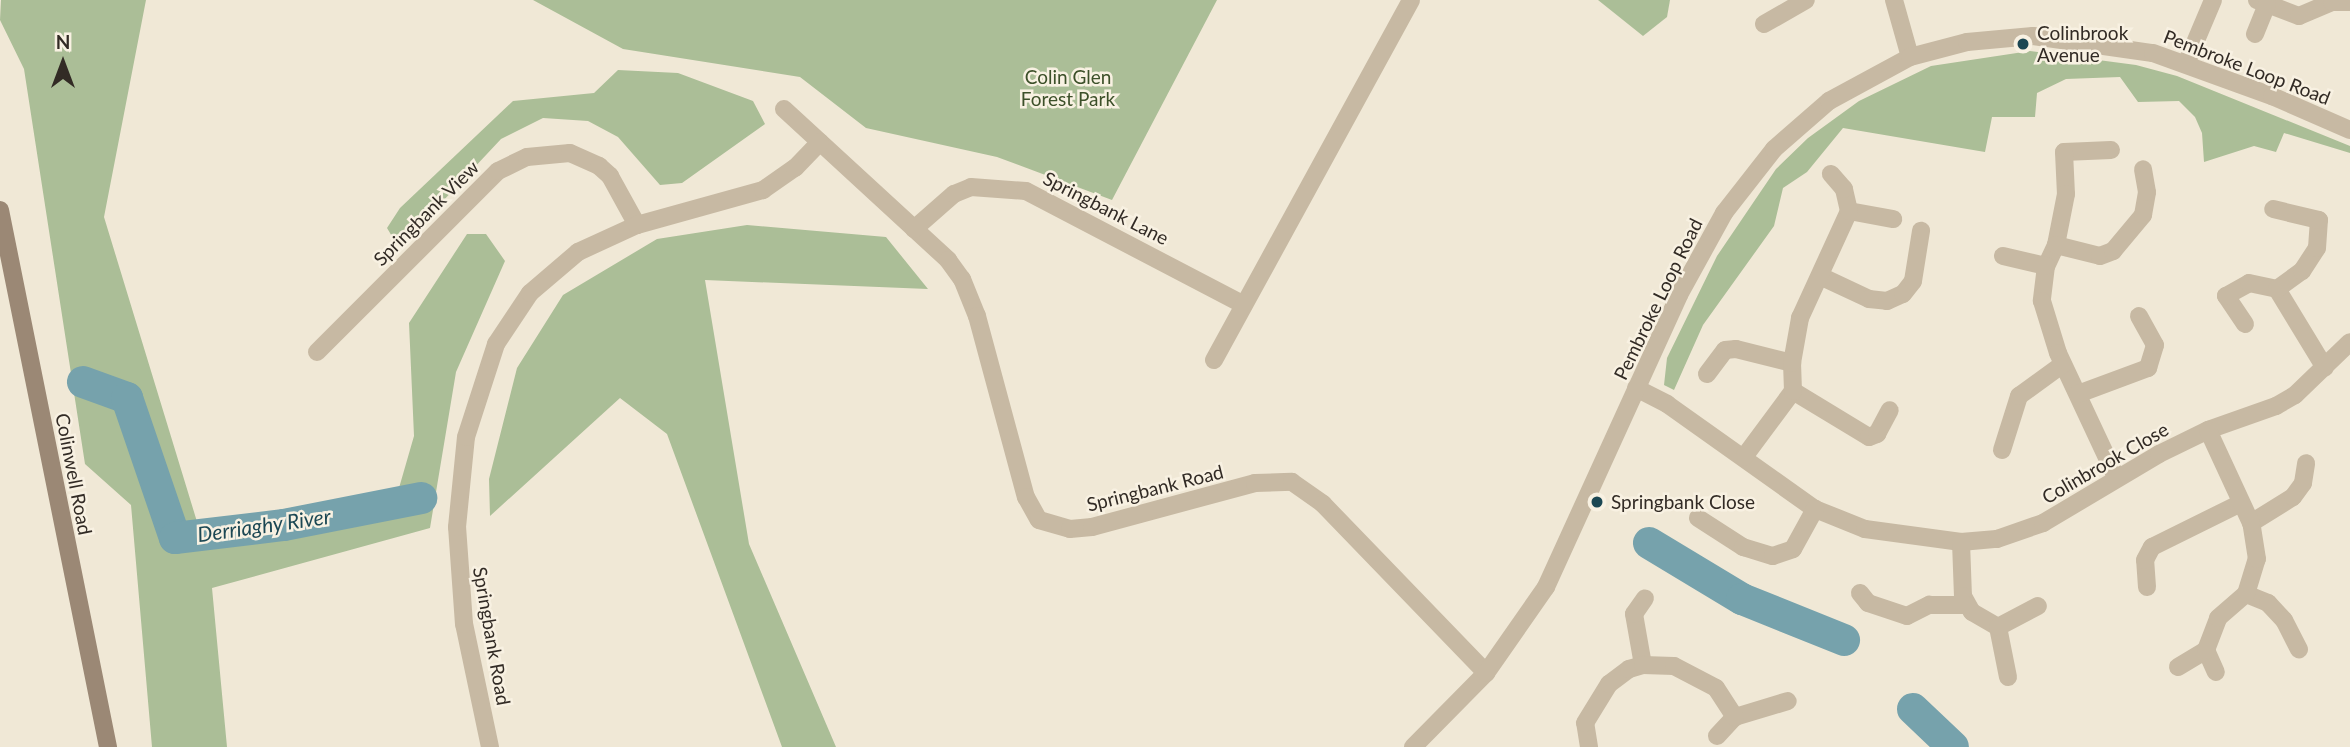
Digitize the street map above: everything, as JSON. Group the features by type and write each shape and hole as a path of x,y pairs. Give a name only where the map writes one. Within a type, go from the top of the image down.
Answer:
{"street":[{"path":"1214,360 1242,304 1411,0"},
{"path":"1764,24 1806,0"},
{"path":"1894,0 1910,57"},
{"path":"2186,64 2213,0"},
{"path":"2255,34 2262,2 2299,16 2332,2 2350,2"},
{"name":"Pembroke Loop Road","path":"1418,745 1486,673 1546,586 1636,388 1709,238 1760,165 1829,101 1910,57 1967,42 2033,36 2110,44 2186,64 2350,130"},
{"name":"Springbank Road","path":"784,109 948,260 970,296 1026,497 1039,520 1070,529 1092,527 1255,483 1292,482 1323,504 1486,673"},
{"name":"Springbank Road","path":"491,747 464,624 457,557 458,485 474,406 496,344 530,293 578,252 637,225 763,190 795,168 820,142"},
{"path":"2111,150 2064,152 2066,194 2056,245 2046,266 2042,301 2063,364 2116,477"},
{"name":"Springbank View","path":"317,352 498,171 527,157 540,152 570,153 599,166 615,183 637,225"},
{"path":"2056,245 2100,257 2113,251 2143,215 2147,192 2143,169"},
{"path":"1744,457 1793,391 1792,363 1800,318 1849,211 1844,189 1832,174"},
{"name":"Springbank Lane","path":"914,229 954,194 971,187 1026,191 1242,304"},
{"name":"Colinwell Road","path":"0,209 108,747"},
{"path":"2273,209 2319,220 2312,260 2277,289"},
{"path":"1849,211 1893,219"},
{"path":"1819,276 1869,299 1895,298 1913,281 1921,231"},
{"path":"2003,256 2046,266"},
{"path":"2245,324 2226,296 2249,283 2277,289 2325,368"},
{"path":"2078,394 2148,368 2155,345 2139,316"},
{"name":"Colinbrook Close","path":"1636,388 1744,457 1815,509 1865,529 1961,542 1997,538 2043,523 2116,477 2207,430 2237,422 2295,396 2350,342"},
{"path":"1707,374 1725,350 1736,349 1792,363"},
{"path":"2002,450 2019,396 2063,364"},
{"path":"1793,391 1869,437 1877,434 1890,410"},
{"path":"2178,667 2206,650 2218,618 2246,594 2257,559 2251,523 2239,504 2207,430"},
{"path":"2251,523 2293,497 2303,483 2306,463"},
{"path":"2147,587 2145,560 2152,547 2239,504"},
{"path":"1698,518 1743,547 1773,555 1793,549 1815,509"},
{"path":"1961,542 1966,605"},
{"path":"1860,593 1868,603 1907,616 1929,605 1966,605 1998,627 2008,677"},
{"path":"2246,594 2268,603 2284,620 2299,649"},
{"path":"1643,665 1634,614 1645,598"},
{"path":"1998,627 2038,606"},
{"path":"2206,650 2216,672"},
{"path":"1589,747 1585,723 1609,684 1629,669 1643,665 1674,666 1716,688 1735,717"},
{"path":"1717,736 1735,717 1788,701"}],"green space":[{"path":"1,0 146,0 104,217 198,525 399,488 414,436 409,323 467,234 486,234 505,261 456,372 430,528 212,588 227,747 152,747 131,505 85,464 24,69 0,20"},
{"name":"Colin Glen Forest Park","path":"533,0 1217,0 1112,200 997,157 866,128 800,77 623,49"},
{"path":"1598,0 1670,0 1667,17 1643,36"},
{"path":"2030,51 2136,65 2177,76 2350,146 2350,153 2284,133 2276,152 2254,146 2204,162 2202,133 2195,117 2179,101 2138,102 2120,77 2066,79 2037,93 2035,117 1992,117 1985,152 1843,128 1807,172 1783,188 1774,226 1703,325 1674,390 1664,385 1667,358 1717,256 1776,169 1808,138 1859,101 1931,66"},
{"path":"618,70 678,73 753,101 765,124 682,183 660,185 618,137 588,121 543,118 501,139 413,233 393,238 387,228 400,208 513,101 594,93"},
{"path":"747,225 886,237 928,289 705,280 749,544 836,747 782,747 667,434 620,398 490,516 489,479 517,368 563,295 657,239"}],"waterway":[{"name":"Derriaghy River","path":"83,382 127,398 175,538 284,525 421,498"},
{"name":"Derriaghy River","path":"1649,543 1742,599 1844,640"},
{"name":"Derriaghy River","path":"1913,709 1953,747"}],"place":[{"name":"Colinbrook Avenue","path":"2023,44"},
{"name":"Springbank Close","path":"1597,502"}]}
